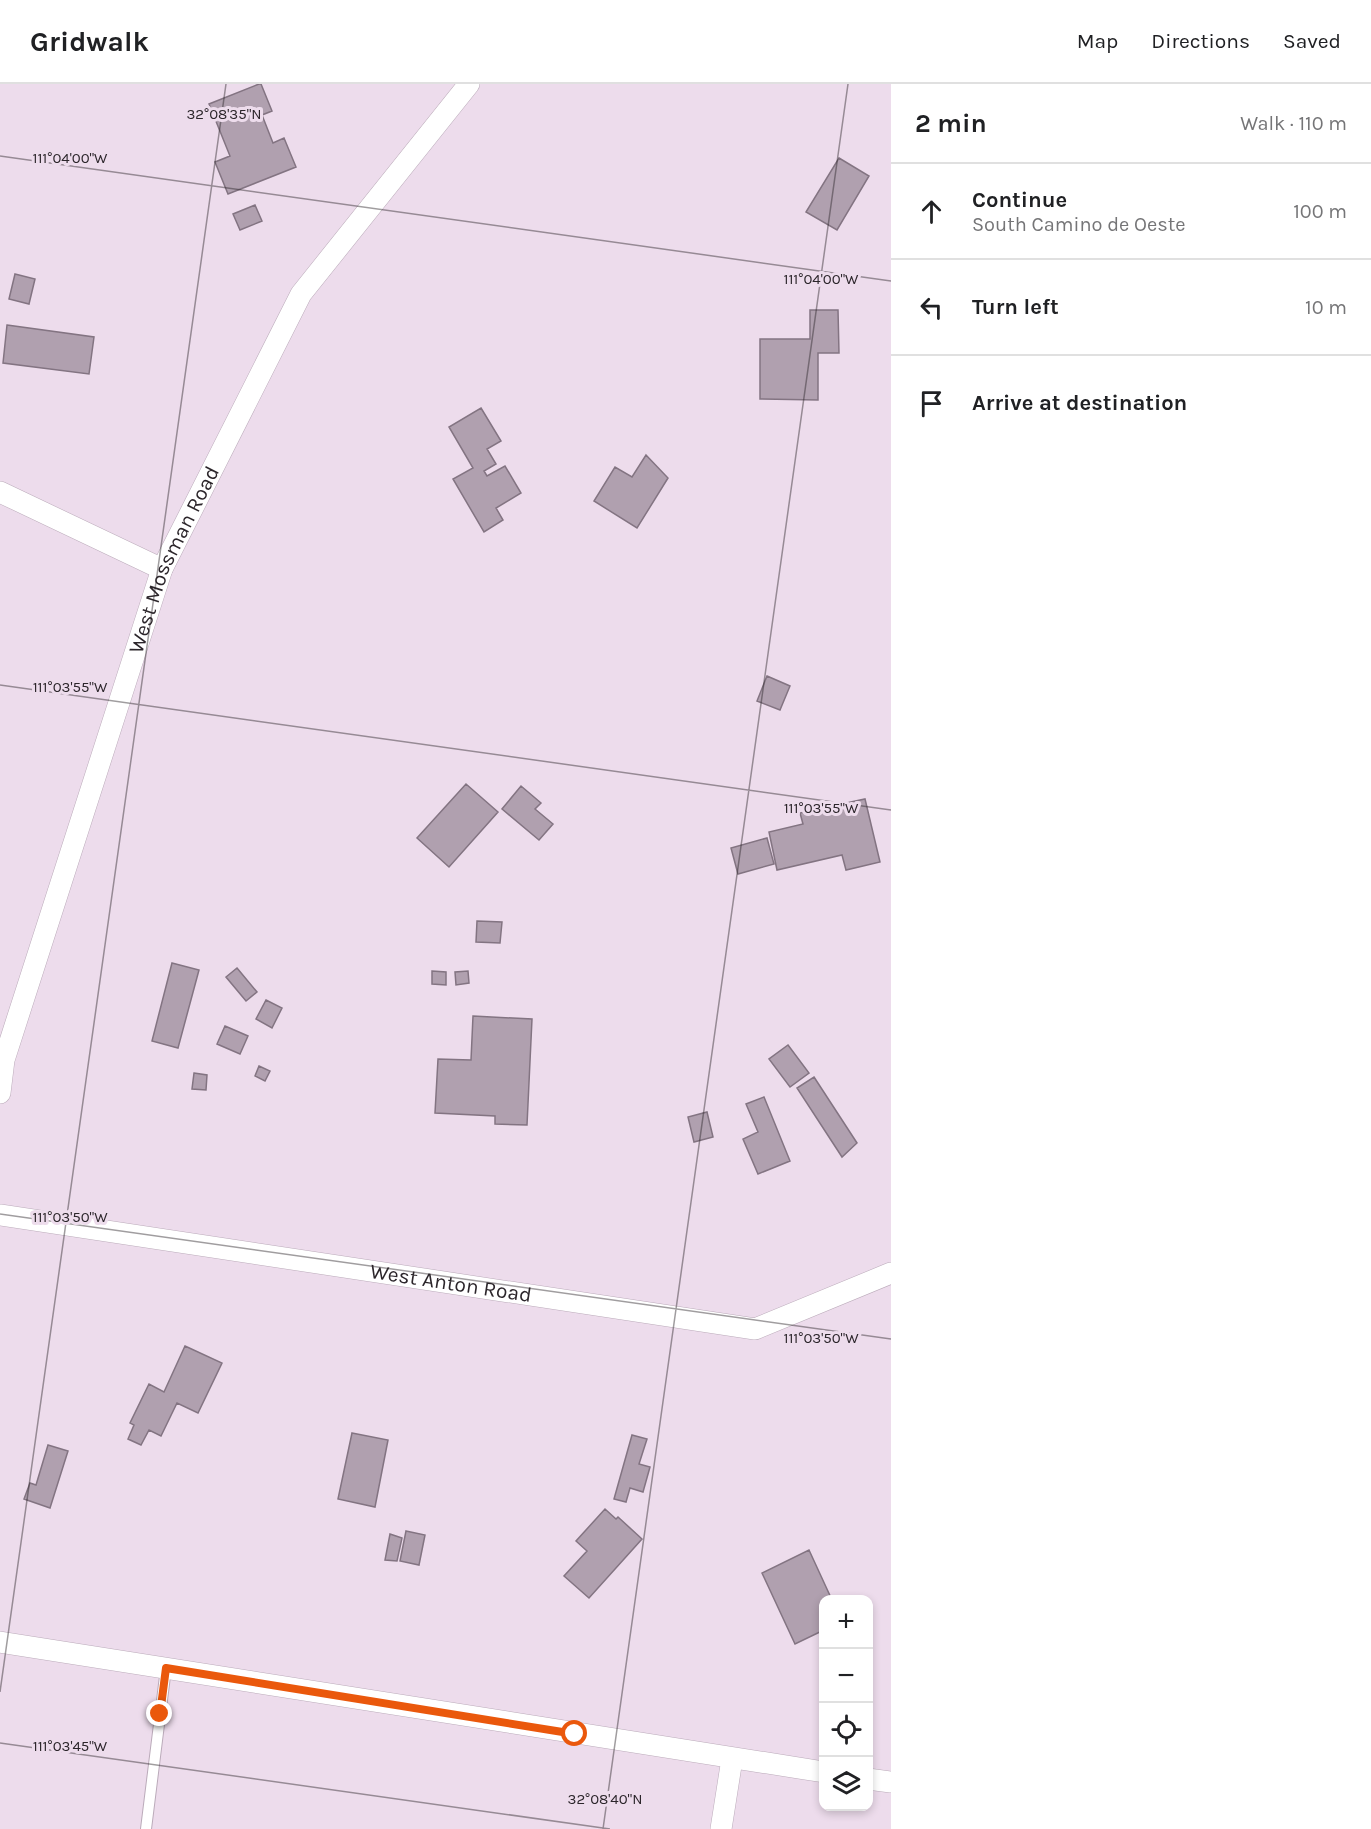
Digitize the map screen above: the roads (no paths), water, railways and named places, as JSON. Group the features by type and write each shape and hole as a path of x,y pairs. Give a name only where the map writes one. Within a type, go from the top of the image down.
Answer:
{"street":[{"name":"West Mossman Road","path":"0,1093 4,1060 162,569 301,294 469,84"},
{"path":"0,492 162,569"},
{"name":"West Anton Road","path":"0,1215 755,1329 891,1273"},
{"path":"0,1642 819,1771"},
{"path":"721,1829 732,1759"},
{"path":"873,1780 891,1782"}],"lane":[{"path":"146,1829 166,1668"}]}
